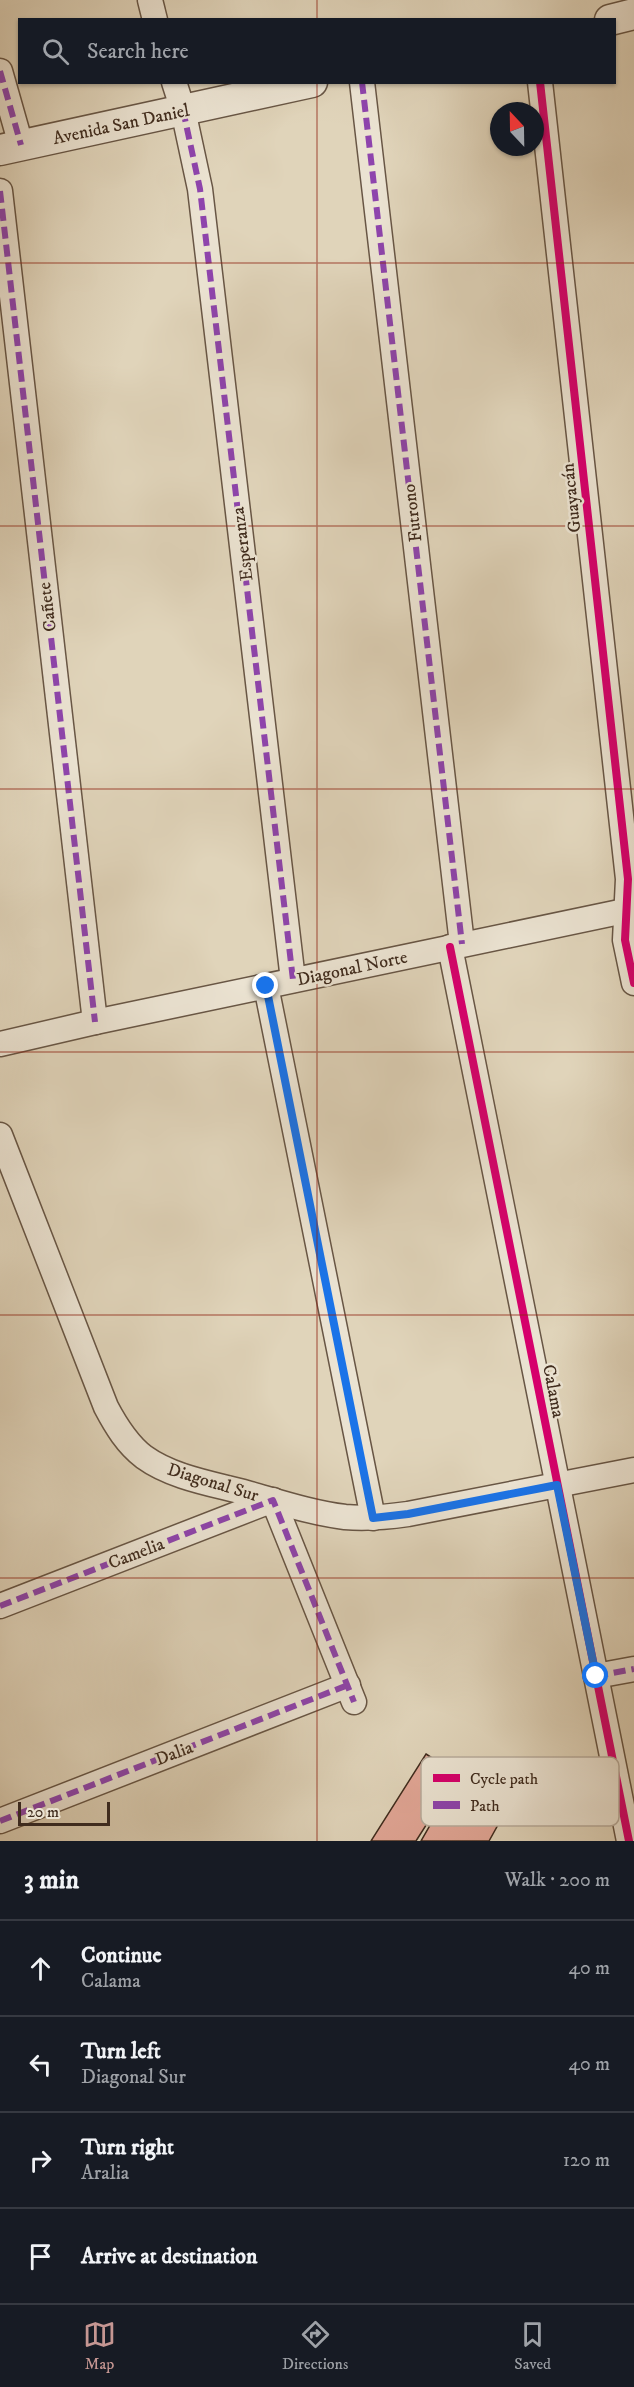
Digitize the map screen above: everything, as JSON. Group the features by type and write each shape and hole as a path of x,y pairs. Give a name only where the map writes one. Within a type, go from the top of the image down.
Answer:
{"street":[{"path":"150,0 154,18"},
{"path":"616,18 634,14"},
{"path":"0,71 11,148"},
{"name":"Avenida San Daniel","path":"11,148 178,96 293,84"},
{"name":"Futrono","path":"362,84 456,946"},
{"name":"Guayacán","path":"540,84 628,879 630,910 625,940 634,983"},
{"name":"Esperanza","path":"178,96 200,189 293,980"},
{"name":"Cañete","path":"0,192 95,1022"},
{"name":"Diagonal Norte","path":"0,1044 630,910"},
{"name":"Calama","path":"456,946 557,1485 612,1757"},
{"path":"266,986 373,1518"},
{"name":"Diagonal Sur","path":"0,1135 106,1407 117,1427 131,1445 160,1466 201,1481 273,1500 343,1516 373,1518 408,1514 634,1470"},
{"name":"Camelia","path":"0,1606 273,1500"},
{"name":"Dalia","path":"0,1821 351,1694 273,1500"},
{"path":"596,1676 634,1669"},
{"name":"Calama","path":"619,1791 629,1841"}],"building":[{"path":"421,1762 421,1826 426,1826 416,1841 371,1841"},
{"path":"430,1826 497,1826 489,1841 421,1841"}],"marked path":[{"path":"0,71 21,145"},
{"path":"362,84 462,944"},
{"path":"183,110 200,189 293,980"},
{"path":"0,191 95,1022"},
{"path":"266,986 373,1518"},
{"path":"0,1606 273,1500 354,1702"},
{"path":"596,1676 634,1669"},
{"path":"0,1821 348,1685"}],"cycle path":[{"path":"540,84 628,879 625,940 634,983"},
{"path":"450,947 612,1757"},
{"path":"619,1791 629,1841"}],"route":[{"path":"266,986 373,1518 408,1514 557,1485 596,1676"}]}
